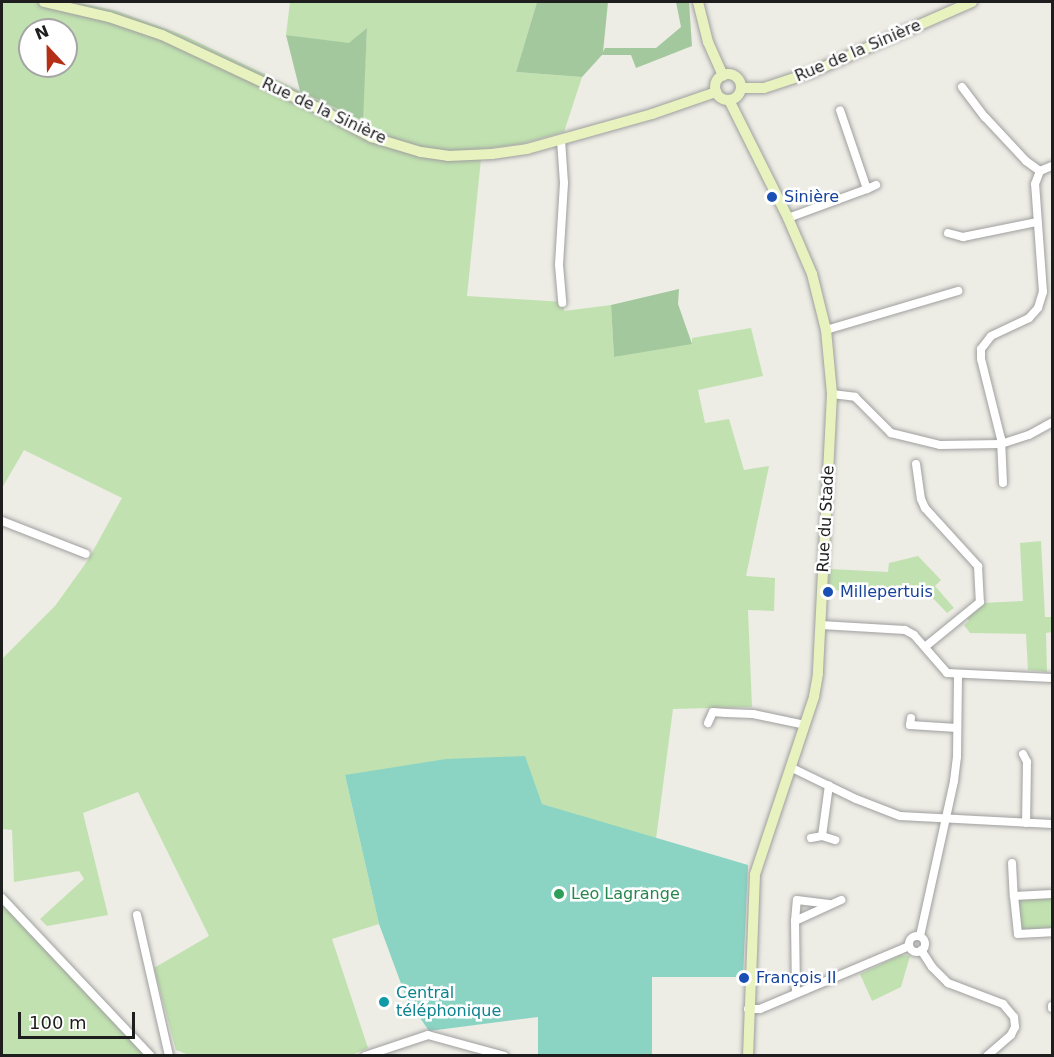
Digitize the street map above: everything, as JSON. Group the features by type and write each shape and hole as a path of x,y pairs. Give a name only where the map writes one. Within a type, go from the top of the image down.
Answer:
{"street":[{"name":"Rue de la Sinière","path":"44,2 109,17 162,35 316,107 371,137 415,151 448,156 492,154 561,140 694,101 716,92"},
{"path":"698,2 708,42 723,76"},
{"name":"Rue de la Sinière","path":"741,88 764,88 796,78 972,2"},
{"path":"723,76 736,77 741,88 739,95 729,100 722,98 716,92 716,84 723,76"},
{"path":"962,87 985,117 1026,161 1040,171"},
{"name":"Rue du Stade","path":"729,100 788,218 812,274 826,330 832,394 816,686 755,874 748,1009 748,1056"},
{"path":"840,110 867,189"},
{"path":"561,140 564,183 559,265 562,303"},
{"path":"1003,483 1001,444 981,359 981,349 991,336 1029,318 1038,308 1043,292 1035,184 1040,171 1053,166"},
{"path":"788,218 876,185"},
{"path":"948,233 963,237 1037,222"},
{"path":"826,330 958,291"},
{"path":"832,394 855,397 891,433 914,440 967,446 1001,444 1029,435 1053,422"},
{"path":"916,464 921,499 925,508 978,566 980,602 925,647"},
{"path":"2,521 86,554"},
{"path":"821,625 905,630 925,647 947,673 1053,678"},
{"path":"920,936 957,757 958,674"},
{"path":"708,723 713,712 753,714 805,725"},
{"path":"911,718 910,725 957,728"},
{"path":"1023,754 1028,762 1026,823"},
{"path":"790,767 900,816 1053,824"},
{"path":"822,836 829,785"},
{"path":"811,838 822,836 835,840"},
{"path":"1012,863 1018,934 1053,932"},
{"path":"1014,896 1053,894"},
{"path":"2,898 151,1056"},
{"path":"796,993 797,900 829,904"},
{"path":"795,921 841,900"},
{"path":"137,915 169,1056"},
{"path":"748,1009 760,1009 909,946 912,937 920,936"},
{"path":"920,936 925,941 921,950"},
{"path":"909,946 914,951 921,950"},
{"path":"921,950 948,983 1003,1004 1014,1017 1015,1027 1011,1035 987,1056"},
{"path":"365,1056 428,1035 485,1053 504,1056"}],"green space":[{"path":"2,2 76,2 117,11 183,35 362,121 367,29 349,44 286,35 290,2 537,2 516,72 582,77 564,132 521,144 482,149 467,296 564,302 564,311 611,305 614,357 692,343 692,338 751,328 763,376 698,390 705,423 729,419 744,470 769,466 746,576 775,578 774,611 748,610 752,707 673,709 656,839 542,804 345,775 379,924 332,939 368,1048 350,1056 189,1055 176,1050 154,968 209,936 138,792 83,813 108,915 47,926 40,919 84,879 79,871 14,882 12,830 2,829 2,659 55,606 88,560 122,498 24,450 2,488"},
{"path":"537,2 608,2 603,52 605,48 656,48 681,27 676,2 689,2 692,46 636,68 631,55 602,55 582,77 516,72"},
{"path":"367,28 363,121 300,91 286,35 349,43"},
{"path":"679,289 678,304 692,344 614,357 611,305"},
{"path":"1041,541 1045,617 1052,617 1052,632 1046,633 1047,672 1028,670 1026,634 970,633 964,625 969,621 966,617 983,603 1023,601 1020,543"},
{"path":"918,556 941,580 935,586 954,608 947,613 927,592 827,590 830,569 888,572 889,563"},
{"path":"1052,897 1052,928 1022,930 1018,927 1017,904 1021,898"},
{"path":"2,904 9,909 26,930 146,1055 2,1055"},
{"path":"901,955 910,956 901,987 872,1001 860,974"}],"shaded area":[{"name":"Leo Lagrange","path":"525,756 542,804 748,865 743,977 652,977 652,1055 538,1055 538,1017 429,1031 406,997 379,924 345,775 446,759"}],"place":[{"name":"Sinière","path":"772,197"},
{"name":"Millepertuis","path":"828,592"},
{"name":"Leo Lagrange","path":"559,894"},
{"name":"François II","path":"744,978"},
{"name":"Central téléphonique","path":"384,1002"}]}
